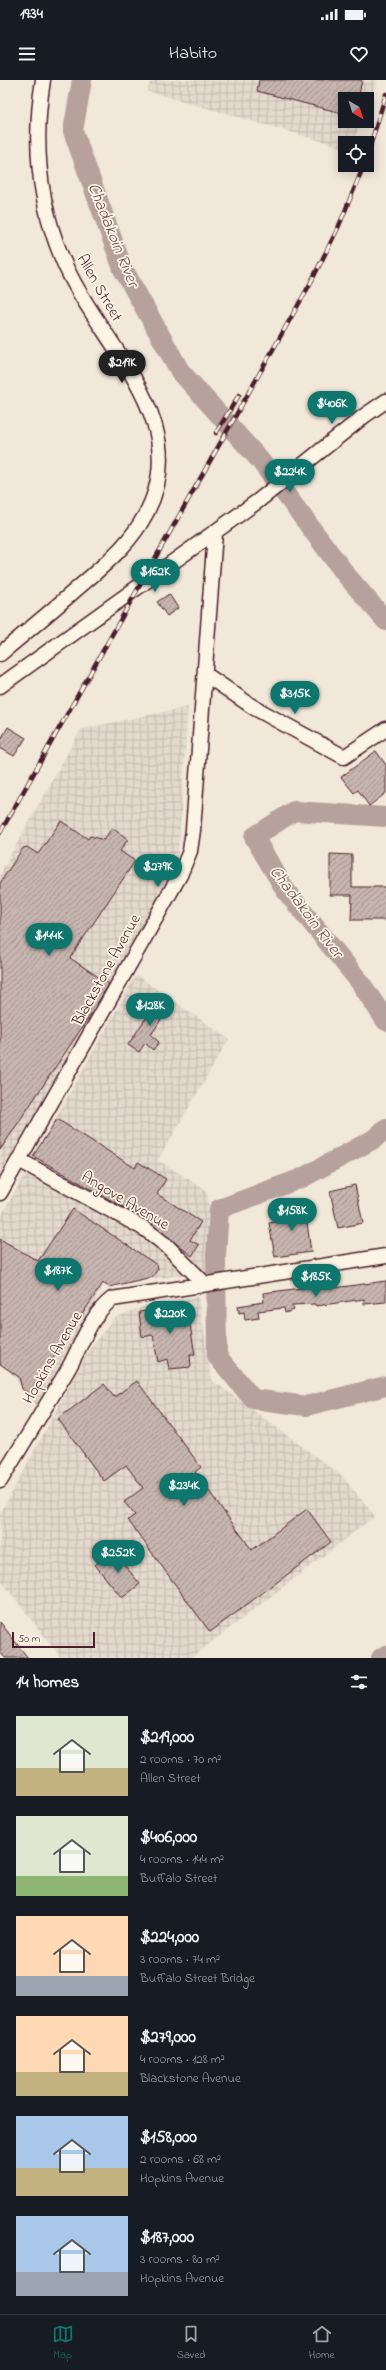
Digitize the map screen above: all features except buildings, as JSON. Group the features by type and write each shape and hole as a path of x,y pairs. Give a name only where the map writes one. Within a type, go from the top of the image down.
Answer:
{"street":[{"name":"Allen Street","path":"0,654 107,563 140,525 151,504 161,466 160,441 147,402 71,279 51,230 40,186 37,138 38,112 43,80"},
{"path":"0,686 215,533 295,472 364,416 386,402"},
{"name":"Blackstone Avenue","path":"0,1193 170,892 190,851 215,533"},
{"path":"205,674 253,707 344,757 386,729"},
{"name":"Angove Avenue","path":"19,1160 144,1229 167,1246 207,1283"},
{"name":"Hopkins Avenue","path":"0,1481 105,1304 112,1298 386,1256"}],"shaded area":[{"path":"151,80 378,80 373,92 338,92 338,128 358,128 356,136 338,136 338,146 147,91"},
{"path":"188,707 177,870 0,1175 0,874 81,729"},
{"path":"136,975 229,1039 158,1160 207,1191 216,1270 103,1286 37,1407 0,1358 0,1218"},
{"path":"198,1296 212,1380 342,1476 375,1516 191,1658 61,1658 0,1579 0,1514 89,1350 114,1318 148,1305"}],"waterway":[{"name":"Chadakoin River","path":"82,80 73,131 123,269 180,371 259,459 347,576 386,621"},
{"name":"Chadakoin River","path":"386,817 294,811 254,837 286,891 360,982 386,1021"},
{"name":"Chadakoin River","path":"386,1128 374,1139 302,1178 219,1209 216,1256 217,1356 253,1399 306,1406 386,1386"},
{"name":"Chadakoin River","path":"381,1658 386,1655"}],"railway":[{"path":"373,136 386,94"},
{"path":"0,833 310,284 338,228 361,172"},
{"path":"216,433 239,395"}]}
